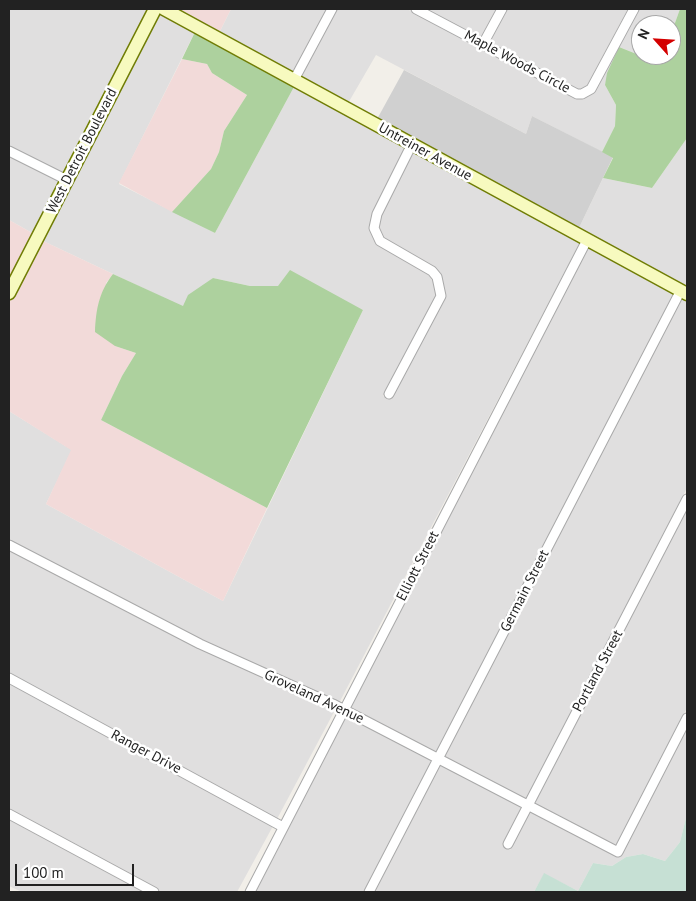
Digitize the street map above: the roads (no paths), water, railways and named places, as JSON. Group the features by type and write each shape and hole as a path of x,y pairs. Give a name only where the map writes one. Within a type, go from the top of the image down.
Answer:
{"street":[{"name":"West Detroit Boulevard","path":"9,293 155,9"},
{"name":"Untreiner Avenue","path":"164,9 684,292"},
{"path":"294,80 332,9"},
{"name":"Maple Woods Circle","path":"416,9 573,92 582,94 591,89 634,9"},
{"path":"483,44 502,9"},
{"path":"388,394 440,296 437,277 432,271 380,241 374,228 377,214 412,144"},
{"path":"9,151 67,180"},
{"name":"Elliott Street","path":"250,892 587,240"},
{"name":"Germain Street","path":"369,892 684,292"},
{"name":"Portland Street","path":"508,844 687,498"},
{"name":"Groveland Avenue","path":"9,545 194,641 344,710 618,852 687,718"},
{"name":"Ranger Drive","path":"9,678 283,827"},
{"path":"9,814 154,892"}]}
